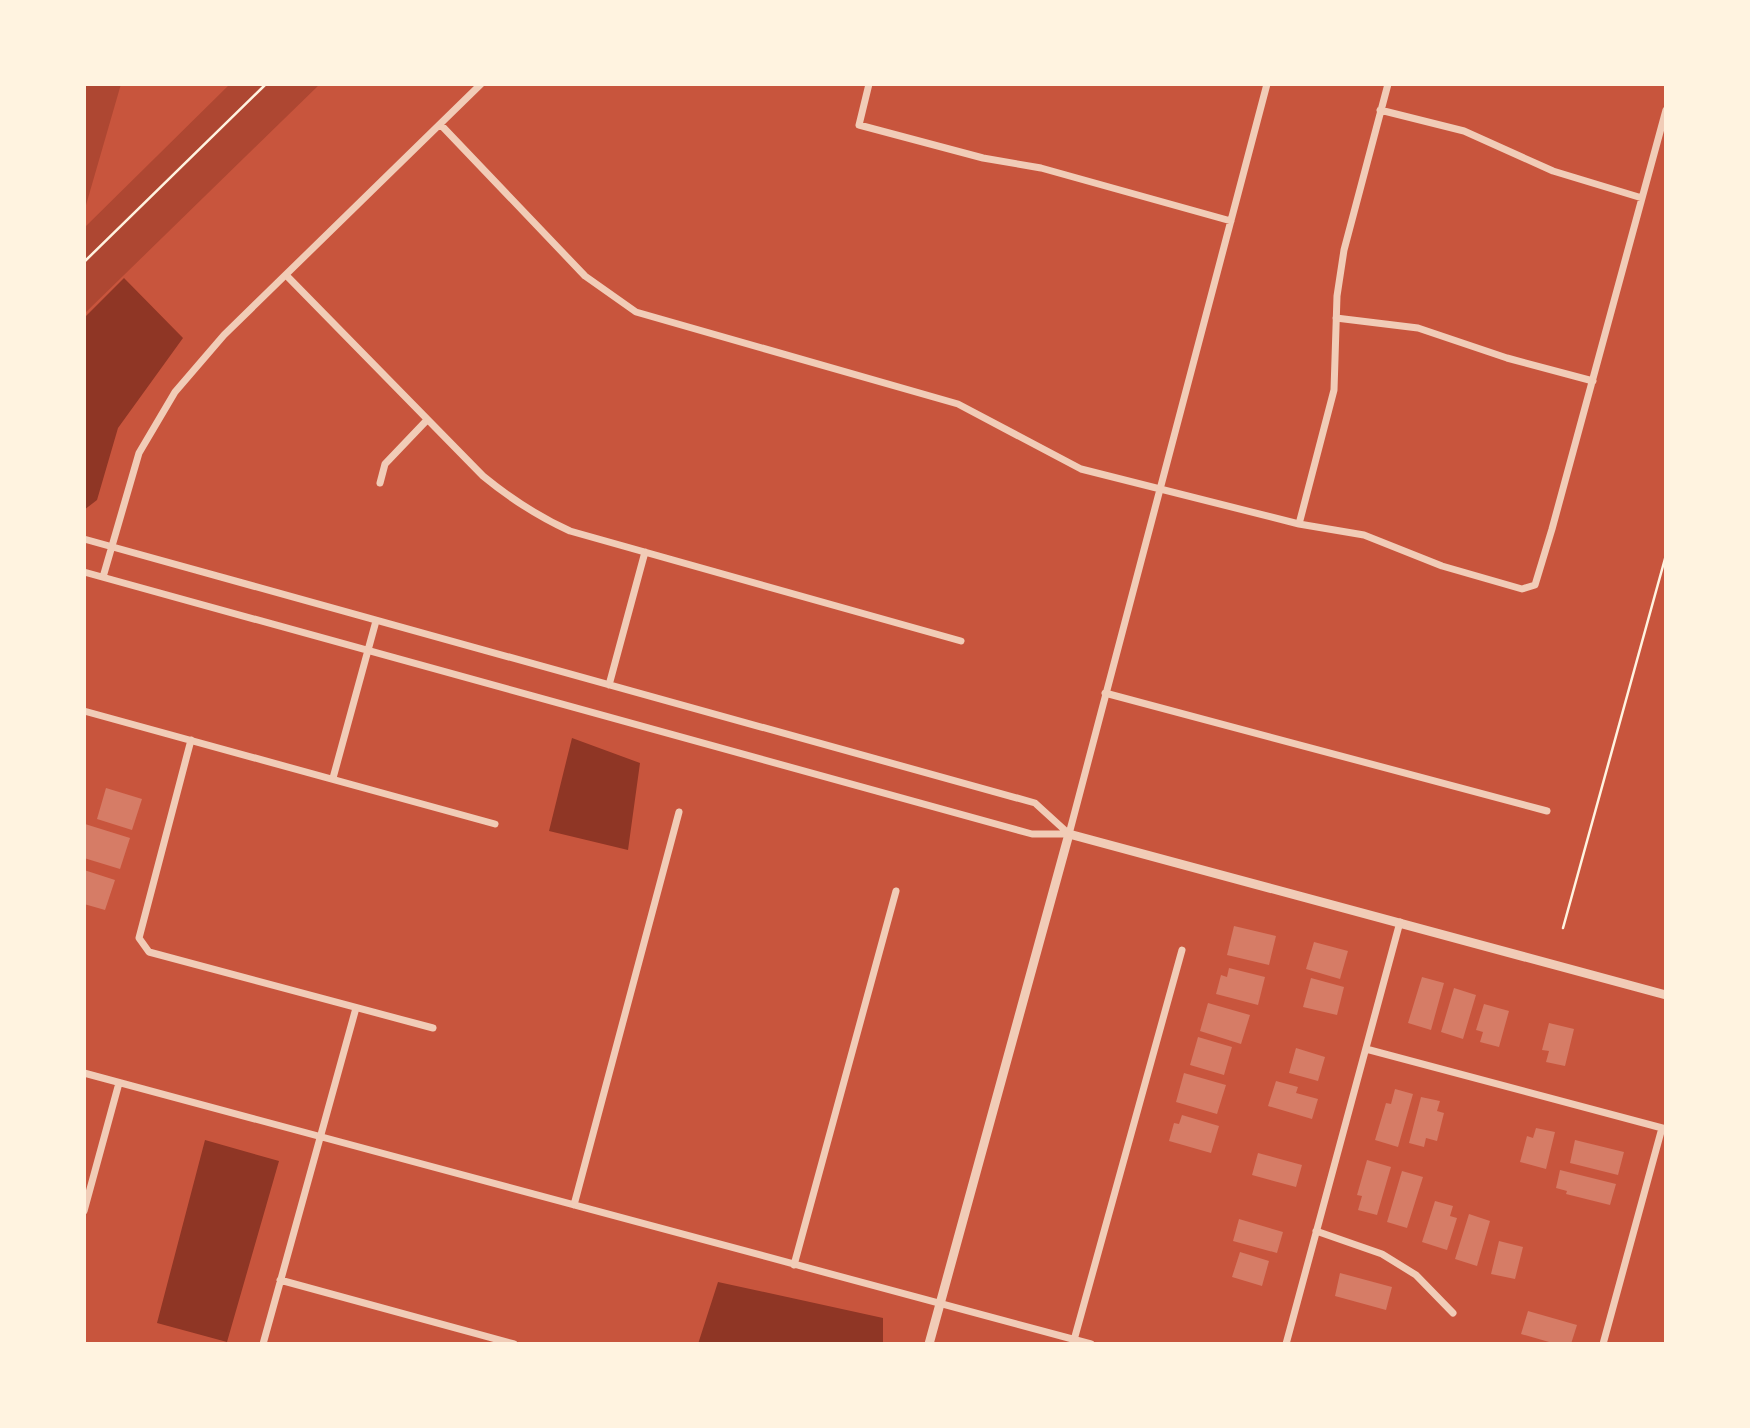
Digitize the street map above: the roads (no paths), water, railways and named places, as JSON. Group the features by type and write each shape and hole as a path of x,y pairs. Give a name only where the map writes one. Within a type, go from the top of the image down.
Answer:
{"street":[{"path":"103,577 139,453 156,418 197,363 481,84"},
{"path":"869,84 859,125 983,158 1041,168 1231,221"},
{"path":"929,1344 1069,834 1157,489 1267,84"},
{"path":"1299,524 1338,367 1336,318 1344,250 1388,84"},
{"path":"1380,110 1464,131 1553,171 1642,198"},
{"path":"440,124 585,275 636,312 958,404 1081,468 1299,524 1373,538 1442,566 1522,589 1535,585 1666,110"},
{"path":"286,275 427,420 519,506 570,531 961,641"},
{"path":"1336,318 1418,328 1507,358 1593,381"},
{"path":"380,483 384,464 427,420"},
{"path":"84,539 1035,803 1069,834"},
{"path":"609,685 645,552"},
{"path":"84,572 1032,834 1069,834 1666,995"},
{"path":"333,778 376,621"},
{"path":"1105,693 1547,811"},
{"path":"84,711 495,824"},
{"path":"191,740 139,938 149,952 433,1028"},
{"path":"574,1205 679,812"},
{"path":"794,1265 896,891"},
{"path":"1286,1344 1400,922"},
{"path":"1074,1340 1182,950"},
{"path":"263,1344 356,1008"},
{"path":"1366,1049 1664,1128 1603,1344"},
{"path":"84,1073 1091,1344"},
{"path":"84,1211 119,1083"},
{"path":"1316,1231 1382,1254 1416,1275 1453,1313"},
{"path":"280,1280 514,1344"}]}
